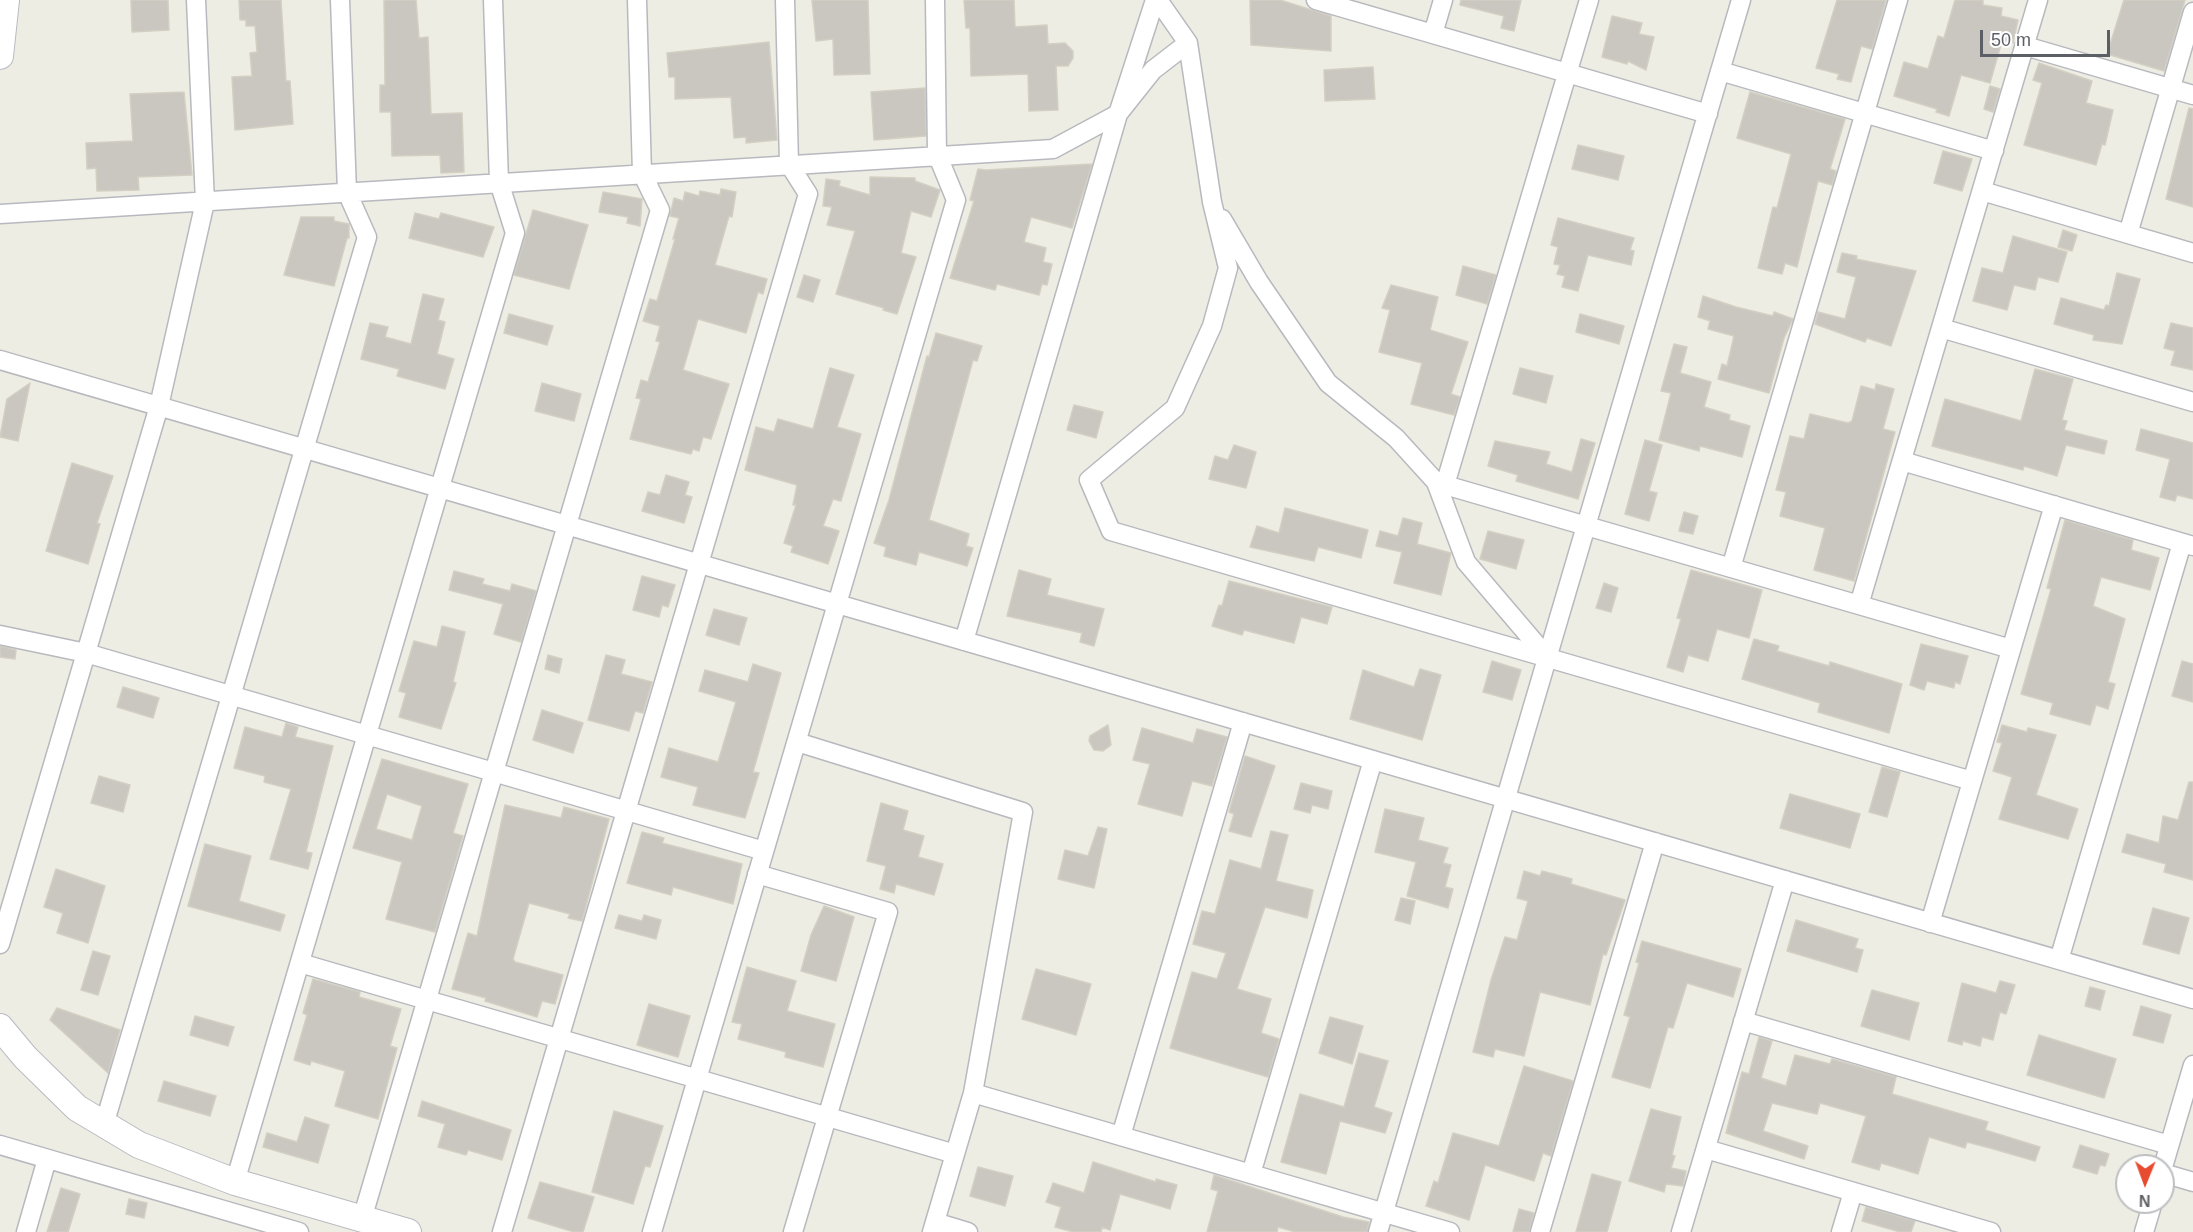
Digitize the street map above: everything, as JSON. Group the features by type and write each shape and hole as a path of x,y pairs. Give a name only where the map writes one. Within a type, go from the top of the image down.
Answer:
{"main road":[{"path":"0,56 6,0"},
{"path":"0,1027 25,1058 77,1108 139,1145 235,1182 408,1232"}],"street":[{"path":"0,944 159,406 205,202 196,0"},
{"path":"104,1125 367,237 347,192 340,0"},
{"path":"235,1182 515,233 499,182 493,0"},
{"path":"362,1219 660,210 642,173 637,0"},
{"path":"502,1232 808,194 789,164 785,0"},
{"path":"652,1232 956,201 937,154 935,0"},
{"path":"1157,0 1188,43 1212,202 1228,268 1212,326 1175,408 1089,480 1111,531 1972,781"},
{"path":"964,641 1118,114 1157,0"},
{"path":"1316,0 1707,114"},
{"path":"1433,34 1443,0"},
{"path":"1589,0 1446,485 2011,650"},
{"path":"1378,1232 1741,0"},
{"path":"1731,568 1898,0"},
{"path":"1859,605 2038,0"},
{"path":"2128,234 2193,12"},
{"path":"0,214 937,154 1053,149 1118,114 1153,70 1188,43"},
{"path":"2025,46 2193,95"},
{"path":"1720,71 1994,151"},
{"path":"1982,191 2193,253"},
{"path":"1212,202 1259,282 1328,383 1396,438 1436,482 1466,562 1547,657"},
{"path":"1941,328 2193,402"},
{"path":"0,360 2193,999"},
{"path":"1902,461 2187,544 2059,960"},
{"path":"1930,922 2054,505"},
{"path":"0,635 86,653 764,851"},
{"path":"1121,1136 1243,722"},
{"path":"797,741 1023,813 973,1093 933,1227 968,1232"},
{"path":"1251,1174 1373,760"},
{"path":"1540,1232 1655,842"},
{"path":"757,874 888,912 793,1232"},
{"path":"1681,1232 1785,880"},
{"path":"300,963 955,1154"},
{"path":"1743,1021 2169,1145"},
{"path":"2167,1154 2193,1065"},
{"path":"973,1093 1450,1232"},
{"path":"0,1145 299,1232"},
{"path":"1706,1149 1985,1231"},
{"path":"26,1232 47,1159"},
{"path":"2175,1177 2193,1182"},
{"path":"1841,1232 1853,1192"},
{"path":"2144,1232 2149,1214"}],"building":[{"path":"131,0 168,0 169,30 132,32"},
{"path":"239,0 281,0 286,81 290,81 293,124 235,130 232,77 252,76 250,53 257,52 255,26 246,26 246,20 240,20"},
{"path":"384,0 416,0 419,38 428,37 431,114 462,113 464,172 441,173 440,155 392,156 391,112 380,112 380,85 385,85"},
{"path":"812,0 868,0 870,74 834,75 833,39 816,41"},
{"path":"964,0 1014,0 1015,27 1047,25 1048,44 1065,43 1073,51 1073,58 1068,66 1056,66 1058,110 1029,111 1028,74 971,76 970,28 966,28"},
{"path":"1250,0 1280,0 1331,16 1331,51 1251,45"},
{"path":"1461,0 1521,0 1514,31 1501,28 1504,16 1460,5"},
{"path":"1837,0 1886,0 1872,49 1861,46 1851,82 1837,79 1839,74 1816,68"},
{"path":"1955,0 1983,0 1983,5 2002,8 2001,16 2018,20 2013,43 2002,41 1990,83 1961,75 1949,116 1936,112 1937,109 1894,96 1904,62 1928,69 1938,36 1944,38"},
{"path":"2124,0 2185,0 2164,71 2107,54"},
{"path":"1612,16 1642,23 1639,34 1654,37 1646,70 1628,61 1627,64 1602,57"},
{"path":"769,42 777,140 746,143 746,137 734,138 731,97 675,99 675,77 669,77 667,53"},
{"path":"2039,63 2092,81 2086,103 2113,110 2105,145 2102,144 2096,165 2024,145 2042,83 2033,80"},
{"path":"1373,67 1375,99 1325,101 1324,70"},
{"path":"1990,86 2000,89 1993,112 1984,109"},
{"path":"925,88 926,136 874,140 871,92"},
{"path":"184,92 192,175 138,177 139,190 97,191 96,168 87,169 86,143 133,141 130,94"},
{"path":"1750,92 1845,119 1830,169 1836,171 1832,185 1818,181 1797,267 1785,263 1782,274 1758,268 1773,207 1777,208 1791,154 1737,138"},
{"path":"2189,108 2193,109 2193,207 2166,199"},
{"path":"1578,145 1624,156 1618,180 1572,169"},
{"path":"1943,151 1972,159 1962,191 1934,183"},
{"path":"1092,164 1072,228 1031,217 1024,242 1046,248 1043,262 1052,264 1047,285 1042,284 1039,295 997,284 995,290 950,278 974,201 970,200 978,169"},
{"path":"870,177 915,178 915,181 940,190 931,217 911,211 901,253 916,257 897,314 836,294 855,231 827,225 832,207 823,206 826,179 840,181 839,186 870,195"},
{"path":"721,189 736,192 732,217 729,216 715,265 767,279 763,294 758,292 746,333 698,319 683,370 729,384 711,439 703,437 699,451 693,449 691,454 630,439 641,399 636,398 641,380 648,382 660,342 656,341 660,326 643,321 650,299 657,301 675,239 673,239 679,218 670,216 674,198 683,201 685,192 699,196 700,191 720,195"},
{"path":"603,192 642,199 640,226 627,223 628,217 599,212"},
{"path":"533,210 588,225 569,289 514,275"},
{"path":"415,213 439,219 441,213 494,227 483,257 409,238"},
{"path":"301,217 334,217 334,221 349,224 349,238 347,238 334,286 284,275"},
{"path":"1558,218 1634,238 1630,250 1634,251 1631,265 1588,255 1578,291 1562,287 1565,276 1557,274 1560,265 1554,264 1558,247 1551,245"},
{"path":"2063,230 2077,235 2072,251 2058,247"},
{"path":"2013,236 2067,252 2058,282 2038,277 2035,290 2014,285 2007,310 1973,301 1982,268 2003,273"},
{"path":"1842,253 1857,256 1856,259 1916,271 1891,346 1867,338 1865,342 1815,324 1818,312 1845,319 1856,277 1837,272"},
{"path":"1463,266 1496,275 1487,304 1456,295"},
{"path":"2117,273 2140,279 2122,344 2093,340 2094,335 2054,324 2061,298 2104,310 2106,305 2109,306"},
{"path":"804,275 820,280 813,302 797,297"},
{"path":"1391,285 1438,297 1430,330 1468,342 1451,394 1460,397 1454,415 1411,404 1422,363 1379,352 1390,310 1382,308"},
{"path":"423,294 444,299 438,320 445,322 437,354 454,359 445,389 397,376 399,369 361,359 370,323 388,327 385,337 411,344"},
{"path":"1703,296 1736,307 1773,316 1774,312 1793,319 1784,338 1769,393 1718,379 1722,364 1727,366 1734,336 1708,329 1710,321 1698,317"},
{"path":"509,314 553,326 547,345 504,333"},
{"path":"1580,314 1624,326 1619,344 1576,332"},
{"path":"2171,323 2193,328 2193,370 2171,365 2175,351 2164,348"},
{"path":"936,333 982,346 977,361 973,360 929,520 969,534 966,546 973,548 967,566 919,552 916,565 884,556 886,547 874,543 889,500 927,356 929,357"},
{"path":"1674,344 1687,347 1680,373 1711,382 1704,407 1730,415 1729,420 1750,426 1742,457 1700,446 1699,451 1659,440 1671,393 1661,391"},
{"path":"830,368 854,375 837,427 861,434 841,501 833,499 823,526 839,531 828,564 791,552 793,546 784,543 796,505 793,505 797,485 745,470 756,427 774,432 778,419 813,429"},
{"path":"1520,368 1553,376 1546,403 1513,394"},
{"path":"2035,369 2073,379 2062,420 2067,421 2064,430 2107,441 2104,454 2066,445 2057,476 2024,466 2023,470 1932,446 1945,399 2021,421"},
{"path":"30,383 18,441 0,437 7,399"},
{"path":"542,383 581,394 574,421 535,411"},
{"path":"1876,384 1894,389 1883,429 1895,432 1854,581 1814,570 1825,528 1780,516 1786,492 1776,490 1790,436 1804,439 1810,414 1848,423 1852,421 1861,386 1875,390"},
{"path":"1074,405 1103,412 1096,438 1067,430"},
{"path":"2141,429 2193,443 2193,499 2177,495 2175,501 2160,497 2170,459 2136,450"},
{"path":"1581,439 1595,443 1578,499 1516,481 1518,475 1488,466 1495,441 1550,452 1546,464 1572,472"},
{"path":"1645,440 1662,445 1649,491 1657,493 1649,521 1625,514"},
{"path":"1234,445 1256,452 1246,488 1209,479 1215,456 1228,460"},
{"path":"72,463 113,476 97,523 100,524 88,564 46,551"},
{"path":"666,475 689,482 685,495 692,497 684,523 642,511 648,492 660,495"},
{"path":"1285,508 1368,530 1361,558 1318,547 1314,561 1250,547 1257,526 1279,533"},
{"path":"1684,512 1698,516 1693,534 1679,531"},
{"path":"1403,518 1422,523 1417,544 1451,553 1441,595 1394,583 1402,552 1376,546 1380,531 1398,536"},
{"path":"2065,520 2133,540 2131,550 2159,558 2150,590 2101,577 2093,606 2125,619 2108,682 2115,684 2108,709 2096,705 2090,725 2050,714 2053,703 2021,694 2051,589 2047,588"},
{"path":"1488,531 1524,540 1516,569 1480,559"},
{"path":"1019,570 1051,579 1047,595 1104,609 1094,646 1080,642 1082,633 1007,616"},
{"path":"1691,570 1762,590 1749,638 1717,629 1708,661 1688,655 1683,672 1667,667 1681,619 1677,618"},
{"path":"454,571 484,579 482,584 510,591 512,584 536,591 521,642 494,634 503,604 449,590"},
{"path":"642,576 675,585 668,607 662,605 659,617 633,610"},
{"path":"1229,581 1332,607 1327,624 1301,617 1294,643 1244,630 1242,635 1212,626 1219,605 1222,606"},
{"path":"1604,583 1618,588 1611,612 1596,608"},
{"path":"714,609 747,618 739,645 706,635"},
{"path":"442,626 465,632 453,682 456,683 441,729 399,717 406,693 399,691 414,641 437,647"},
{"path":"1754,639 1779,646 1777,651 1829,666 1830,662 1902,684 1889,733 1818,712 1820,703 1742,679"},
{"path":"1921,644 1968,656 1960,684 1955,682 1954,688 1927,681 1924,690 1910,685"},
{"path":"0,646 16,650 15,659 0,657"},
{"path":"548,655 562,659 559,673 545,669"},
{"path":"606,655 625,660 621,674 652,682 643,713 635,711 629,731 588,720"},
{"path":"1492,661 1521,670 1512,700 1483,692"},
{"path":"2182,661 2193,664 2193,702 2172,696"},
{"path":"753,664 781,673 753,772 759,773 745,818 693,805 698,787 661,777 669,748 718,762 736,702 699,691 705,670 748,682"},
{"path":"1420,669 1441,675 1422,740 1350,719 1363,670 1414,687"},
{"path":"123,687 159,698 153,718 117,707"},
{"path":"542,710 583,723 573,753 533,740"},
{"path":"286,723 298,727 295,737 333,746 306,852 312,853 308,869 270,859 291,789 264,782 265,776 234,768 245,727 282,737"},
{"path":"1108,725 1111,745 1103,751 1094,750 1089,741 1090,736"},
{"path":"2002,725 2027,732 2028,728 2056,735 2036,795 2078,809 2068,839 1999,819 2012,777 1993,771 2002,743 1997,742"},
{"path":"1142,728 1193,743 1197,729 1227,737 1212,786 1192,781 1182,816 1138,804 1150,764 1133,760"},
{"path":"1245,756 1275,766 1251,837 1229,831 1234,814 1229,812"},
{"path":"382,759 468,784 453,833 463,836 435,932 386,919 402,862 353,848","holes":["387,794 422,806 412,840 376,829"]},
{"path":"1882,767 1900,772 1887,817 1869,812"},
{"path":"99,776 130,785 123,812 91,803"},
{"path":"2189,782 2193,782 2193,880 2164,872 2166,864 2122,852 2127,834 2159,843 2163,816 2178,820"},
{"path":"1301,783 1332,791 1328,809 1312,805 1310,813 1294,809"},
{"path":"1790,794 1860,814 1850,848 1780,828"},
{"path":"881,803 908,811 903,830 924,836 918,857 943,864 934,895 896,884 894,893 880,889 886,866 867,861"},
{"path":"505,805 561,818 564,807 609,819 582,921 568,918 570,914 529,903 513,959 515,962 563,975 555,1004 542,1001 537,1017 485,1001 486,998 452,989 468,933 477,936"},
{"path":"1385,809 1424,818 1418,840 1448,848 1443,863 1451,865 1445,887 1453,889 1448,908 1407,896 1416,862 1375,852"},
{"path":"1098,827 1107,829 1094,888 1058,879 1065,850 1088,856"},
{"path":"1271,831 1288,835 1276,881 1313,890 1307,918 1265,907 1237,989 1271,999 1261,1033 1279,1039 1268,1077 1170,1048 1192,972 1217,979 1226,953 1193,944 1202,911 1215,914 1230,860 1261,869"},
{"path":"642,832 664,838 662,843 742,864 733,904 673,887 671,895 627,883"},
{"path":"205,844 251,856 239,901 285,915 280,931 188,906"},
{"path":"56,869 105,886 88,943 57,933 63,913 44,907"},
{"path":"1524,871 1540,876 1542,871 1572,879 1571,884 1625,900 1606,955 1603,954 1590,1005 1540,992 1524,1056 1495,1049 1493,1057 1473,1052 1491,980 1505,937 1517,940 1528,901 1517,898"},
{"path":"1401,898 1415,901 1410,924 1395,920"},
{"path":"824,906 854,917 836,981 801,971 811,935"},
{"path":"2153,908 2189,918 2179,954 2143,944"},
{"path":"619,915 642,921 644,915 661,920 656,939 615,928"},
{"path":"1796,920 1858,939 1855,948 1863,950 1857,972 1787,951"},
{"path":"1642,941 1741,969 1733,997 1687,983 1673,1028 1668,1027 1650,1088 1612,1077 1630,1017 1624,1015 1639,963 1636,962"},
{"path":"93,951 110,956 98,995 81,990"},
{"path":"747,967 796,981 787,1011 835,1024 823,1067 785,1057 786,1052 738,1039 742,1024 732,1022"},
{"path":"1036,969 1091,984 1076,1035 1022,1019"},
{"path":"313,979 360,992 359,997 401,1009 390,1046 397,1048 378,1119 335,1106 345,1071 311,1061 310,1065 294,1060 307,1015 303,1013"},
{"path":"2000,981 2015,985 2006,1014 2000,1012 1993,1040 1982,1037 1980,1046 1963,1041 1962,1045 1948,1041 1962,983 1996,993"},
{"path":"2090,987 2105,991 2100,1010 2085,1006"},
{"path":"1872,990 1919,1003 1909,1040 1861,1026"},
{"path":"649,1004 690,1016 678,1057 637,1045"},
{"path":"2141,1006 2171,1015 2163,1043 2133,1035"},
{"path":"57,1008 120,1030 108,1073 50,1020"},
{"path":"195,1016 234,1027 228,1046 190,1035"},
{"path":"1330,1017 1363,1026 1352,1064 1319,1053"},
{"path":"2039,1035 2116,1059 2104,1098 2027,1075"},
{"path":"1759,1037 1772,1041 1761,1078 1786,1086 1795,1055 1830,1064 1832,1059 1896,1077 1892,1094 1988,1122 1985,1130 2040,1147 2035,1161 1967,1142 1965,1148 1929,1137 1918,1174 1881,1163 1879,1170 1852,1162 1866,1116 1820,1103 1817,1114 1772,1103 1763,1131 1808,1146 1804,1159 1726,1133 1742,1072 1749,1074"},
{"path":"1359,1053 1388,1061 1374,1107 1392,1113 1385,1133 1340,1121 1326,1174 1281,1162 1300,1094 1344,1107"},
{"path":"1524,1066 1573,1081 1551,1156 1543,1153 1534,1181 1485,1165 1469,1220 1426,1206 1434,1181 1438,1183 1453,1133 1499,1146"},
{"path":"164,1081 216,1096 210,1116 158,1101"},
{"path":"422,1101 511,1130 502,1160 468,1150 466,1155 438,1147 445,1124 418,1116"},
{"path":"1651,1109 1681,1117 1671,1168 1686,1171 1683,1186 1666,1184 1664,1192 1629,1181"},
{"path":"614,1111 663,1126 650,1167 645,1166 633,1204 592,1192"},
{"path":"305,1117 329,1125 318,1163 263,1147 267,1133 297,1142"},
{"path":"2080,1145 2109,1154 2105,1166 2100,1165 2097,1174 2073,1167"},
{"path":"1093,1162 1156,1182 1156,1179 1177,1185 1170,1209 1120,1194 1110,1230 1102,1227 1101,1232 1073,1232 1055,1227 1061,1207 1046,1202 1053,1183 1084,1193"},
{"path":"978,1167 1013,1176 1005,1206 970,1196"},
{"path":"1592,1174 1621,1182 1607,1232 1576,1232"},
{"path":"1214,1175 1343,1217 1369,1222 1367,1232 1295,1232 1278,1227 1277,1232 1207,1232 1218,1191 1211,1189"},
{"path":"540,1182 594,1197 583,1232 574,1232 528,1218"},
{"path":"61,1188 80,1194 68,1232 47,1232"},
{"path":"129,1199 147,1203 144,1218 126,1214"},
{"path":"1866,1207 1915,1221 1911,1232 1900,1232 1862,1221"},
{"path":"1519,1209 1534,1213 1529,1232 1513,1232"}]}
